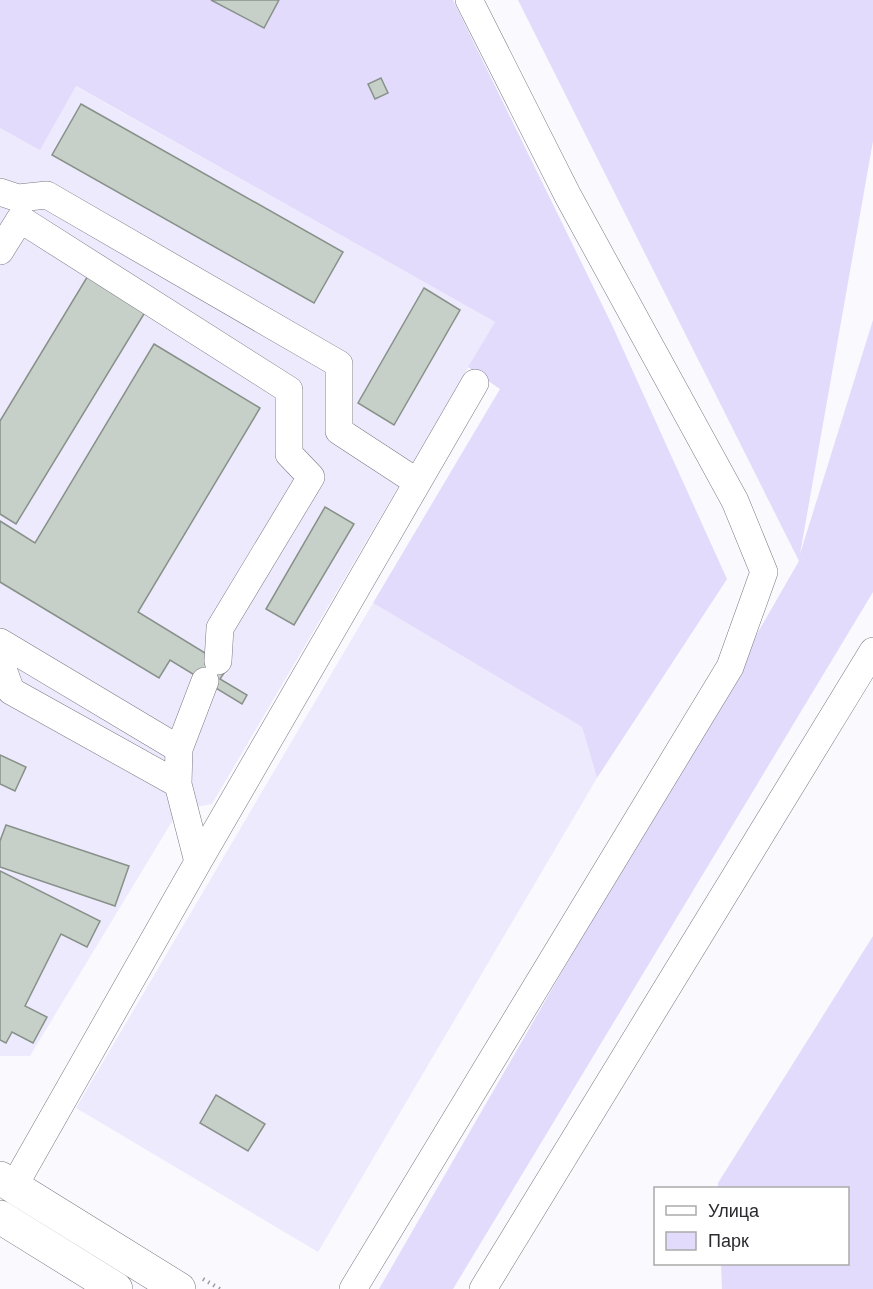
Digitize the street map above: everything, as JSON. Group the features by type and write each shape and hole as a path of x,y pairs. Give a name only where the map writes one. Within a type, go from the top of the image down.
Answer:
{"main road":[{"path":"7,1182 179,1289"},
{"path":"0,1216 116,1289"}],"street":[{"path":"353,1289 729,667 764,572 735,501 568,196 469,0"},
{"path":"0,192 18,198 47,195 339,364 339,431 417,482"},
{"path":"0,251 20,219 290,390 289,454 311,477 220,628 212,671 179,749 178,784 198,862"},
{"path":"7,1182 198,862 475,383"},
{"path":"0,642 179,749"},
{"path":"483,1289 873,651"},
{"path":"0,661 11,691 178,784"}],"shaded area":[{"path":"75,86 495,322 212,804 179,810 30,1056 0,1056 0,128 40,149"},
{"path":"373,603 582,727 597,778 318,1252 76,1108"}],"green space":[{"path":"0,0 453,0 612,325 727,579 597,778 582,727 373,603 500,389 468,367 495,322 76,86 40,150 0,128"},
{"path":"518,0 873,0 873,141 800,554 873,320 873,592 453,1289 379,1289 799,561"},
{"path":"873,936 873,1289 722,1289 721,1265 849,1265 849,1187 718,1187 718,1183"}],"building":[{"path":"211,0 279,0 264,28"},
{"path":"381,78 388,93 375,99 368,84"},
{"path":"81,104 343,252 314,303 52,155"},
{"path":"89,274 147,309 16,524 0,514 0,421"},
{"path":"424,288 460,310 394,425 358,403"},
{"path":"154,344 260,408 138,612 228,667 220,679 247,695 242,704 170,660 159,678 0,582 0,521 35,543"},
{"path":"325,507 354,524 294,625 266,609"},
{"path":"0,755 26,767 15,791 0,784"},
{"path":"6,825 129,866 115,906 0,867 0,841"},
{"path":"0,871 100,921 87,947 61,934 25,1006 47,1017 33,1043 12,1032 6,1043 0,1040"},
{"path":"216,1095 265,1124 248,1151 200,1123"}]}
